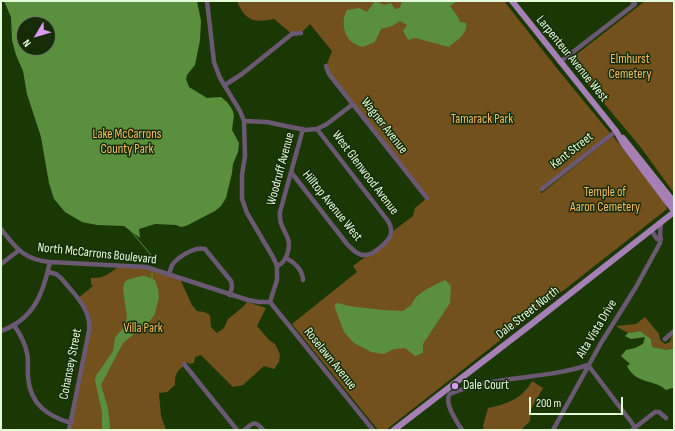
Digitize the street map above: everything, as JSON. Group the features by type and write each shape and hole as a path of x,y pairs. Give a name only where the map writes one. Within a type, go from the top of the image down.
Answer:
{"main road":[{"name":"Larpenteur Avenue West","path":"512,1 616,131 638,155 674,202"},
{"name":"Larpenteur Avenue West","path":"616,131 624,145 674,211"},
{"name":"Dale Street North","path":"394,430 460,380 674,211"}],"street":[{"path":"207,1 214,62 244,121 245,156 242,175 242,199 247,213 277,266 277,280 270,302"},
{"path":"560,62 634,3"},
{"path":"225,85 242,74 292,34 300,33"},
{"name":"Wagner Avenue","path":"326,66 329,74 427,198"},
{"path":"317,129 327,124 353,104"},
{"path":"244,121 272,122 303,129"},
{"name":"Woodruff Avenue","path":"286,258 288,241 281,226 280,216 303,129 317,129"},
{"name":"West Glenwood Avenue","path":"317,129 391,226 392,232 388,240 372,253 367,255 358,253"},
{"name":"Kent Street","path":"542,189 616,131"},
{"name":"Hilltop Avenue West","path":"291,172 347,244 358,253"},
{"name":"Alta Vista Drive","path":"553,430 588,365 636,287 660,243 662,236 659,229 662,221"},
{"name":"North McCarrons Boulevard","path":"1,229 18,250 32,259 50,262 146,267 254,302 270,302"},
{"path":"650,230 657,239 661,239"},
{"path":"169,274 172,266 179,259 200,247 205,249 231,281 232,286 230,294"},
{"path":"1,264 18,250"},
{"path":"277,266 282,264 286,258 296,264 303,275 303,280"},
{"path":"1,331 14,325 29,312 37,302 43,288 50,262"},
{"name":"Cohansey Street","path":"48,272 56,274 61,278 84,307 89,319 89,330 69,430"},
{"name":"Roselawn Avenue","path":"270,302 373,430"},
{"path":"14,325 26,347 28,359 28,378 34,398 41,408 50,415 61,420 71,422"},
{"path":"665,339 674,331"},
{"path":"184,364 237,430"},
{"path":"462,430 451,411 447,400 450,394 485,382 562,373 588,365 634,429 655,412 659,412 666,418"},
{"path":"573,370 578,372 580,376 579,381"},
{"path":"460,380 464,389"},
{"path":"244,430 255,423 258,424 263,430"}],"green space":[{"name":"Tamarack Park","path":"237,1 504,1 610,133 540,192 542,193 613,136 665,203 667,209 386,430 378,430 292,324 357,272 353,266 388,240 392,232 413,216 415,208 427,198 329,74 326,66 332,51 310,24 301,33 292,34 274,19 261,21 247,17 243,13"},
{"name":"Elmhurst Cemetery","path":"645,1 674,1 674,193 639,145 571,64 572,58"},
{"name":"Villa Park","path":"119,266 139,267 179,277 192,305 197,311 210,315 211,327 217,333 224,328 228,319 247,302 266,308 257,326 269,340 275,344 280,354 279,362 274,369 264,366 243,385 233,387 201,355 195,357 194,363 189,364 188,362 179,370 176,374 175,385 167,392 159,393 161,416 166,430 69,430 89,319 77,299 93,286 91,284 91,278 103,276"},
{"path":"645,317 659,334 660,340 665,344 670,342 672,335 674,334 674,348 667,350 652,347 651,339 640,331 628,333 616,326 636,324"},
{"path":"532,381 543,388 531,409 530,421 521,430 484,430 483,426 488,408 513,400 524,392"}],"shaded area":[{"name":"Lake McCarrons County Park","path":"4,1 197,1 201,21 200,40 195,65 187,75 186,79 189,87 207,98 221,97 227,102 234,115 232,130 239,143 226,198 221,206 215,211 186,226 181,227 176,225 155,224 139,229 140,238 124,226 97,225 82,222 65,212 54,199 49,183 41,137 27,94 23,71 16,56 56,56 56,16 16,16 16,55 12,40 11,17"},
{"path":"375,1 384,5 391,3 395,9 400,8 404,1 458,1 450,6 460,22 466,23 464,34 449,47 415,38 408,40 403,31 407,25 400,21 392,26 381,29 375,42 363,47 355,44 350,40 345,32 345,14 347,10 359,8 367,12"},
{"path":"141,276 155,280 159,297 155,314 150,321 123,343 101,385 108,408 110,427 109,430 102,430 102,412 95,380 96,376 113,351 115,338 123,328 127,318 123,289 124,283 127,280"},
{"path":"445,280 451,286 450,303 423,344 423,353 415,356 405,348 394,349 384,354 371,352 354,343 344,332 335,308 335,304 338,303 349,306 403,311 425,290"},
{"path":"640,331 651,339 652,347 667,350 674,348 674,389 672,388 666,390 657,384 635,376 627,366 630,364 621,356 626,350 643,344 645,337 631,339 625,336 628,333"}],"waterway":[{"path":"130,230 151,255 151,262"},
{"path":"152,273 152,280"}],"place":[{"name":"Dale Court","path":"455,386"}],"park label":[{"name":"Temple of Aaron Cemetery","path":"605,200"}]}
